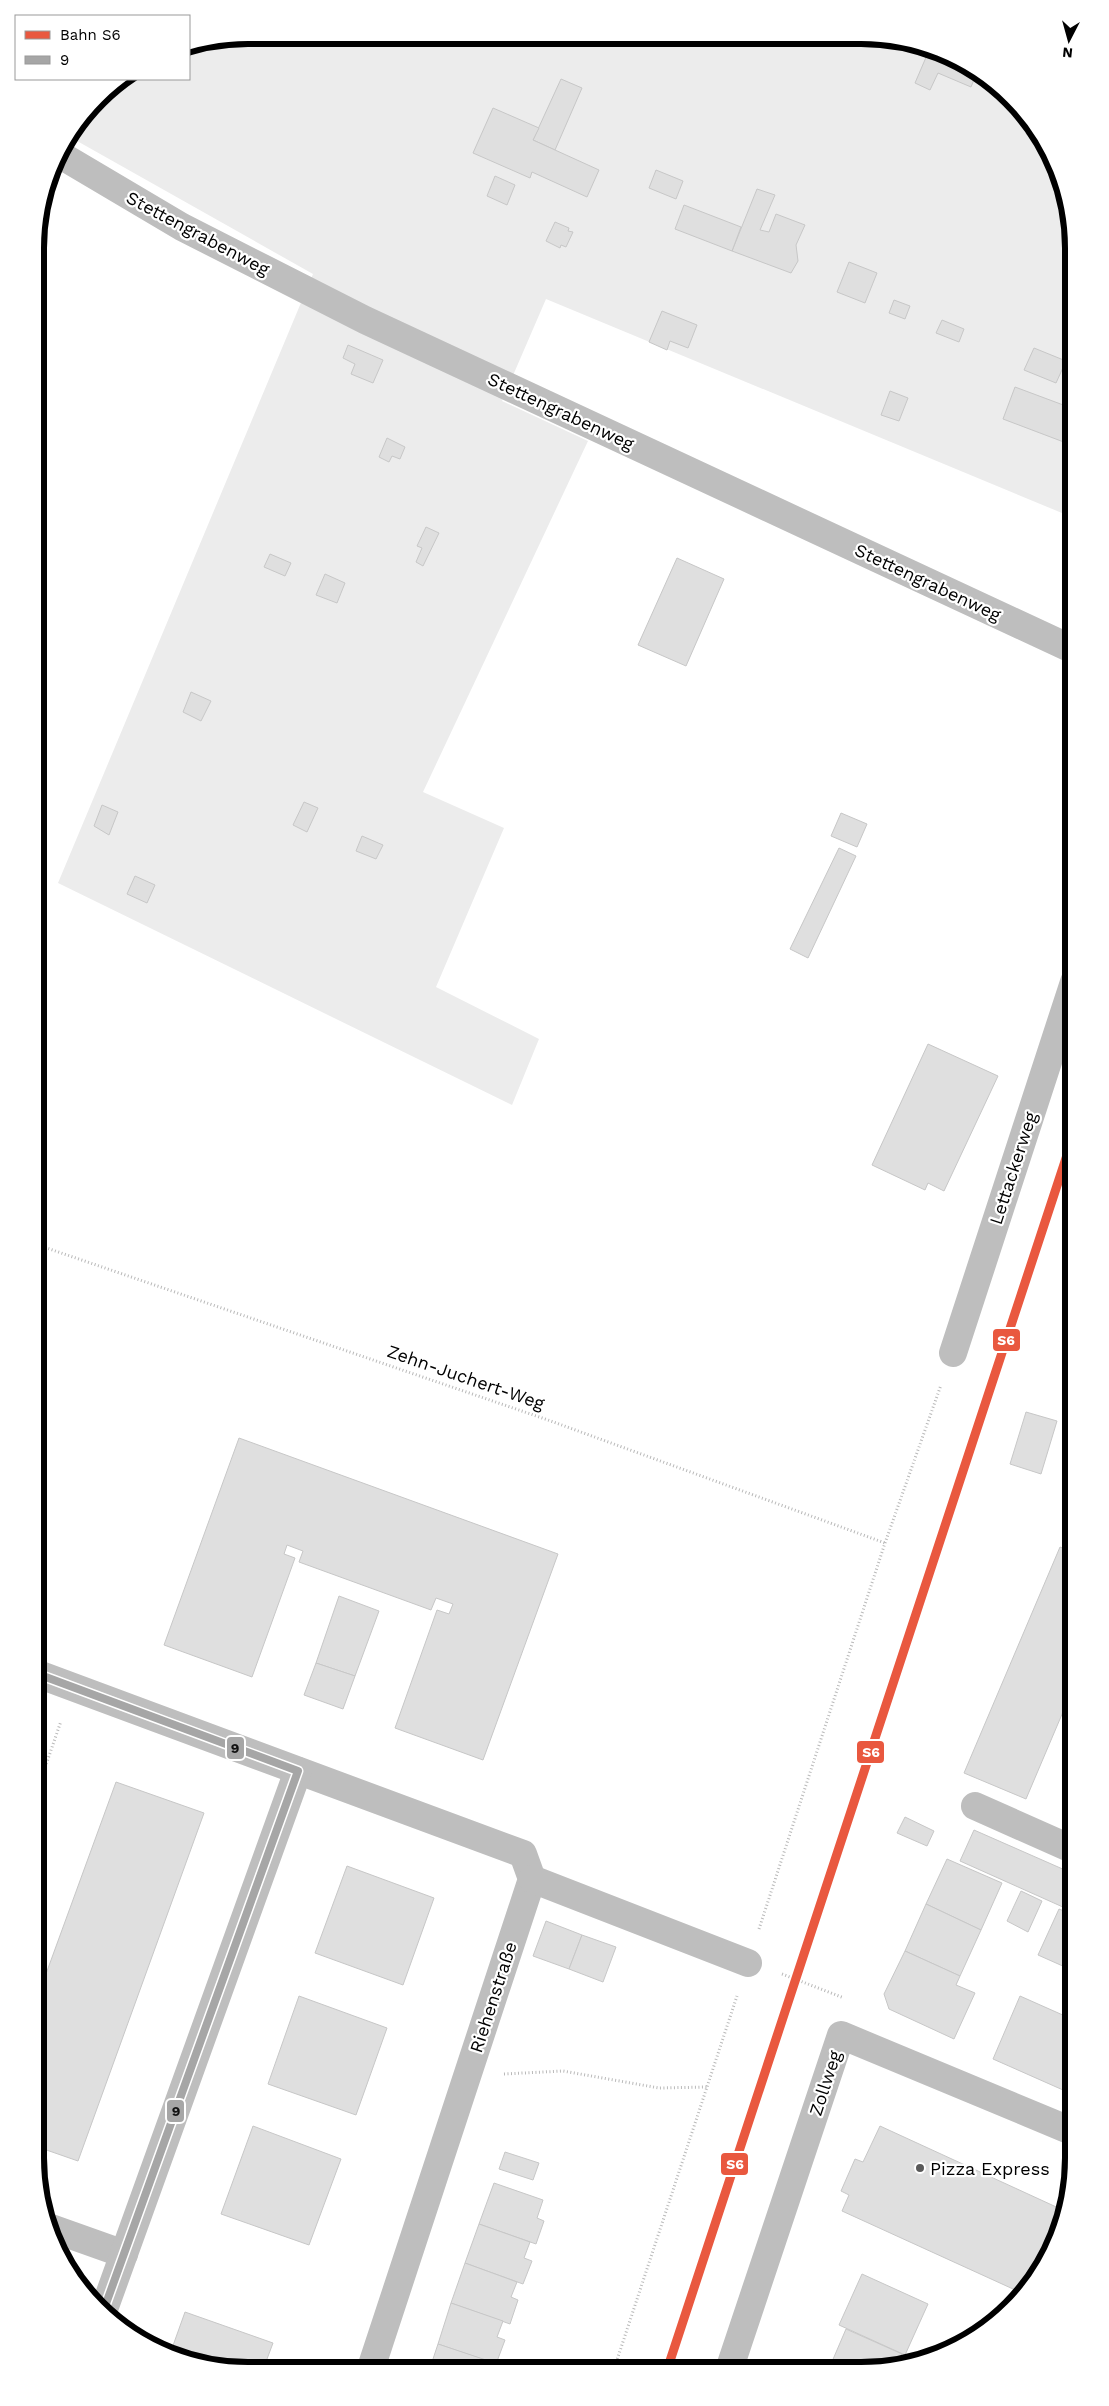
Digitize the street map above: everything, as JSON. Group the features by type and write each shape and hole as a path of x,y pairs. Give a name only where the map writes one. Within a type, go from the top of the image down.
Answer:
{"street":[{"name":"Stettengrabenweg","path":"65,157 182,228 365,320 1065,646"},
{"name":"Lettackerweg","path":"952,1354 1065,1009"},
{"path":"44,1676 523,1854 532,1879 748,1963"},
{"path":"106,2304 298,1771"},
{"path":"975,1806 1065,1846"},
{"name":"Riehenstraße","path":"374,2362 532,1879"},
{"name":"Zollweg","path":"733,2362 841,2035 1065,2128"},
{"path":"57,2230 124,2254"}],"path":[{"name":"Zehn-Juchert-Weg","path":"44,1247 548,1420 885,1543 952,1354"},
{"path":"44,1771 73,1687"},
{"path":"748,1963 773,1970 844,1998 847,2008 841,2035"},
{"path":"471,2066 510,2076 563,2071 659,2088 707,2087"}],"shaded area":[{"path":"874,44 914,51 939,59 963,71 996,94 1015,113 1038,146 1050,170 1058,195 1065,235 1065,514 546,299 502,401 588,441 423,792 504,828 436,987 539,1039 512,1105 58,883 313,274 75,140 94,113 113,94 132,80 190,80 190,53 221,45"}],"building":[{"path":"927,55 939,59 974,78 971,87 938,73 930,90 915,83"},
{"path":"561,79 582,88 555,150 533,140"},
{"path":"493,108 539,128 533,140 599,170 587,197 532,172 530,178 473,153"},
{"path":"656,170 683,181 676,199 649,188"},
{"path":"495,176 515,185 507,205 487,196"},
{"path":"757,189 775,195 760,230 769,232 776,214 805,225 796,245 798,261 791,273 732,251"},
{"path":"684,205 741,227 732,251 675,229"},
{"path":"555,222 569,228 568,231 573,232 566,247 561,245 560,248 546,241"},
{"path":"849,262 877,273 865,303 837,292"},
{"path":"894,300 910,306 905,319 889,313"},
{"path":"662,311 697,325 688,348 670,341 667,350 649,342"},
{"path":"942,320 964,329 959,342 936,333"},
{"path":"348,345 383,360 373,383 351,374 355,364 343,358"},
{"path":"1034,348 1065,361 1056,383 1024,370"},
{"path":"1015,387 1065,406 1065,442 1003,419"},
{"path":"890,391 908,398 899,421 881,415"},
{"path":"387,438 405,447 400,459 392,456 389,462 379,457"},
{"path":"426,527 439,533 423,566 416,562 422,548 417,546"},
{"path":"270,554 291,563 285,576 264,567"},
{"path":"677,558 724,579 686,666 638,645"},
{"path":"325,574 345,583 337,603 316,595"},
{"path":"191,692 211,701 201,721 183,712"},
{"path":"304,802 318,808 307,832 293,825"},
{"path":"102,805 118,812 109,835 94,826"},
{"path":"841,813 867,824 857,847 831,836"},
{"path":"362,836 383,845 376,859 356,851"},
{"path":"839,848 856,856 808,958 790,949"},
{"path":"135,876 155,885 147,903 127,894"},
{"path":"928,1044 998,1076 944,1191 928,1183 925,1190 872,1165"},
{"path":"1026,1412 1057,1421 1041,1474 1010,1464"},
{"path":"239,1438 558,1554 483,1760 395,1728 437,1610 449,1614 453,1604 436,1598 431,1610 299,1562 303,1551 287,1545 284,1554 295,1558 252,1677 164,1645"},
{"path":"1060,1547 1065,1549 1065,1707 1026,1799 964,1773"},
{"path":"339,1596 379,1611 355,1676 316,1663"},
{"path":"316,1663 355,1676 343,1709 304,1695"},
{"path":"116,1782 204,1813 78,2161 44,2149 44,1979"},
{"path":"905,1817 934,1831 927,1846 897,1833"},
{"path":"974,1830 1065,1870 1065,1908 960,1861"},
{"path":"947,1859 1002,1883 981,1930 926,1904"},
{"path":"347,1866 434,1898 403,1985 315,1953"},
{"path":"1021,1891 1042,1901 1028,1932 1007,1921"},
{"path":"926,1904 981,1930 960,1976 905,1951"},
{"path":"1059,1909 1065,1911 1065,1967 1038,1955"},
{"path":"546,1921 582,1935 569,1969 533,1956"},
{"path":"582,1935 616,1947 603,1982 569,1969"},
{"path":"905,1951 960,1976 956,1985 975,1993 954,2039 889,2009 884,1994"},
{"path":"299,1996 387,2028 356,2115 268,2084"},
{"path":"1020,1996 1065,2016 1065,2086 1063,2090 993,2059"},
{"path":"253,2126 341,2159 309,2245 221,2214"},
{"path":"880,2126 1059,2208 1050,2236 1038,2260 1017,2291 842,2211 849,2195 841,2191 855,2159 863,2162"},
{"path":"505,2152 539,2163 533,2180 499,2169"},
{"path":"494,2183 543,2200 537,2218 544,2221 536,2244 479,2224"},
{"path":"479,2224 530,2242 524,2258 532,2261 523,2284 465,2263"},
{"path":"465,2263 517,2282 511,2297 518,2300 510,2324 451,2303"},
{"path":"862,2274 928,2304 905,2355 839,2325"},
{"path":"451,2303 503,2321 497,2337 505,2340 497,2362 490,2362 438,2344"},
{"path":"185,2312 273,2343 266,2362 221,2361 172,2348"},
{"path":"846,2329 902,2354 900,2358 888,2361 832,2362"},
{"path":"438,2344 489,2361 489,2362 432,2362"}],"rail line":[{"name":"S6","path":"670,2362 1065,1161"}],"transit line":[{"name":"9","path":"44,1676 298,1771 106,2304"}],"place":[{"name":"Pizza Express","path":"920,2168"}]}
